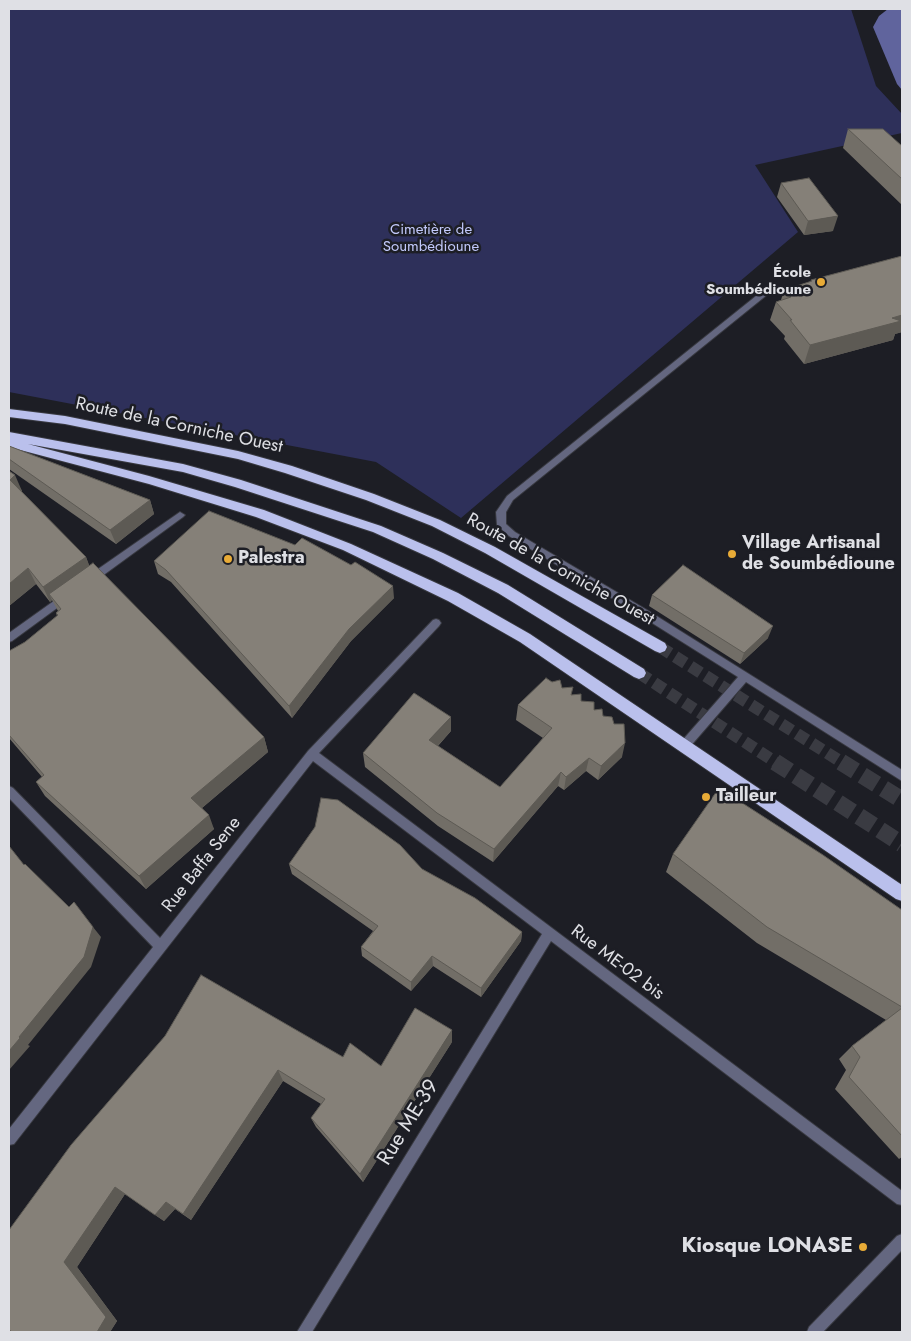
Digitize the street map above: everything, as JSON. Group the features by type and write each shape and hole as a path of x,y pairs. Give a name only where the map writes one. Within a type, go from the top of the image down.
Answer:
{"highway":[{"name":"Route de la Corniche Ouest","path":"9,413 65,420 219,451 288,469 362,494 436,523 484,546 660,647"},
{"path":"9,436 183,468 237,483 377,529 503,588 639,673"},
{"path":"9,443 149,480 260,513 347,547 453,597 525,638 902,894"}],"street":[{"path":"764,294 510,498 502,512 502,525 512,534 644,612 902,776"},
{"path":"86,582 180,515"},
{"path":"9,638 71,593"},
{"name":"Rue Baffa Sene","path":"9,1139 312,754 436,622"},
{"path":"684,746 744,676"},
{"name":"Rue ME-02 bis","path":"312,754 902,1199"},
{"path":"9,791 160,947"},
{"name":"Rue ME-39","path":"304,1332 549,934"},
{"path":"814,1332 902,1241"}],"green space":[{"name":"Cimetière de Soumbédioune","path":"9,9 851,9 876,86 902,114 902,133 755,165 798,232 461,518 376,462 9,392"}],"shaded area":[{"path":"888,9 902,9 902,90 897,84 873,27 879,16"}],"building":[{"path":"848,129 883,129 902,146 902,179"},
{"path":"809,178 838,216 808,221 781,183"},
{"path":"902,256 902,315 892,318 901,321 810,345 776,302 791,297 784,290 811,280"},
{"path":"9,446 150,500 110,530 9,459"},
{"path":"9,471 15,475 10,480 86,557 43,587 28,568 9,584"},
{"path":"209,511 295,545 302,538 351,565 355,562 393,586 349,629 289,706 166,570 154,561"},
{"path":"93,563 264,737 191,798 209,815 139,876 36,782 44,775 9,735 9,651 25,642 58,615 56,613 61,609 49,594"},
{"path":"683,565 773,626 744,653 652,595"},
{"path":"546,678 552,682 560,680 562,688 573,687 571,695 581,694 581,701 594,702 594,710 602,709 603,716 612,717 614,724 624,724 625,743 601,766 589,758 566,777 561,772 494,849 437,813 363,753 414,693 451,717 429,740 500,787 552,728 518,705"},
{"path":"719,788 823,855 902,910 902,1007 767,927 673,854"},
{"path":"321,798 338,800 400,845 422,869 475,898 522,932 481,988 432,956 411,982 361,947 378,926 289,864 315,827"},
{"path":"9,846 24,865 69,907 74,902 93,927 84,957 9,1051"},
{"path":"201,975 343,1057 350,1043 381,1066 415,1008 452,1030 360,1174 311,1118 325,1099 278,1070 183,1214 166,1202 155,1215 115,1187 64,1262 106,1317 97,1332 11,1332 9,1329 9,1230 71,1145 165,1036"},
{"path":"902,1008 902,1136 849,1077 860,1057 852,1046"}],"tunnel":[{"path":"660,647 843,763"},
{"path":"639,673 777,763"},
{"path":"775,762 902,844"},
{"path":"841,762 902,800"}],"place":[{"name":"École Soumbédioune","path":"821,282"},
{"name":"Village Artisanal de Soumbédioune","path":"732,554"},
{"name":"Palestra","path":"228,559"},
{"name":"Tailleur","path":"706,797"},
{"name":"Kiosque LONASE","path":"863,1247"}]}
